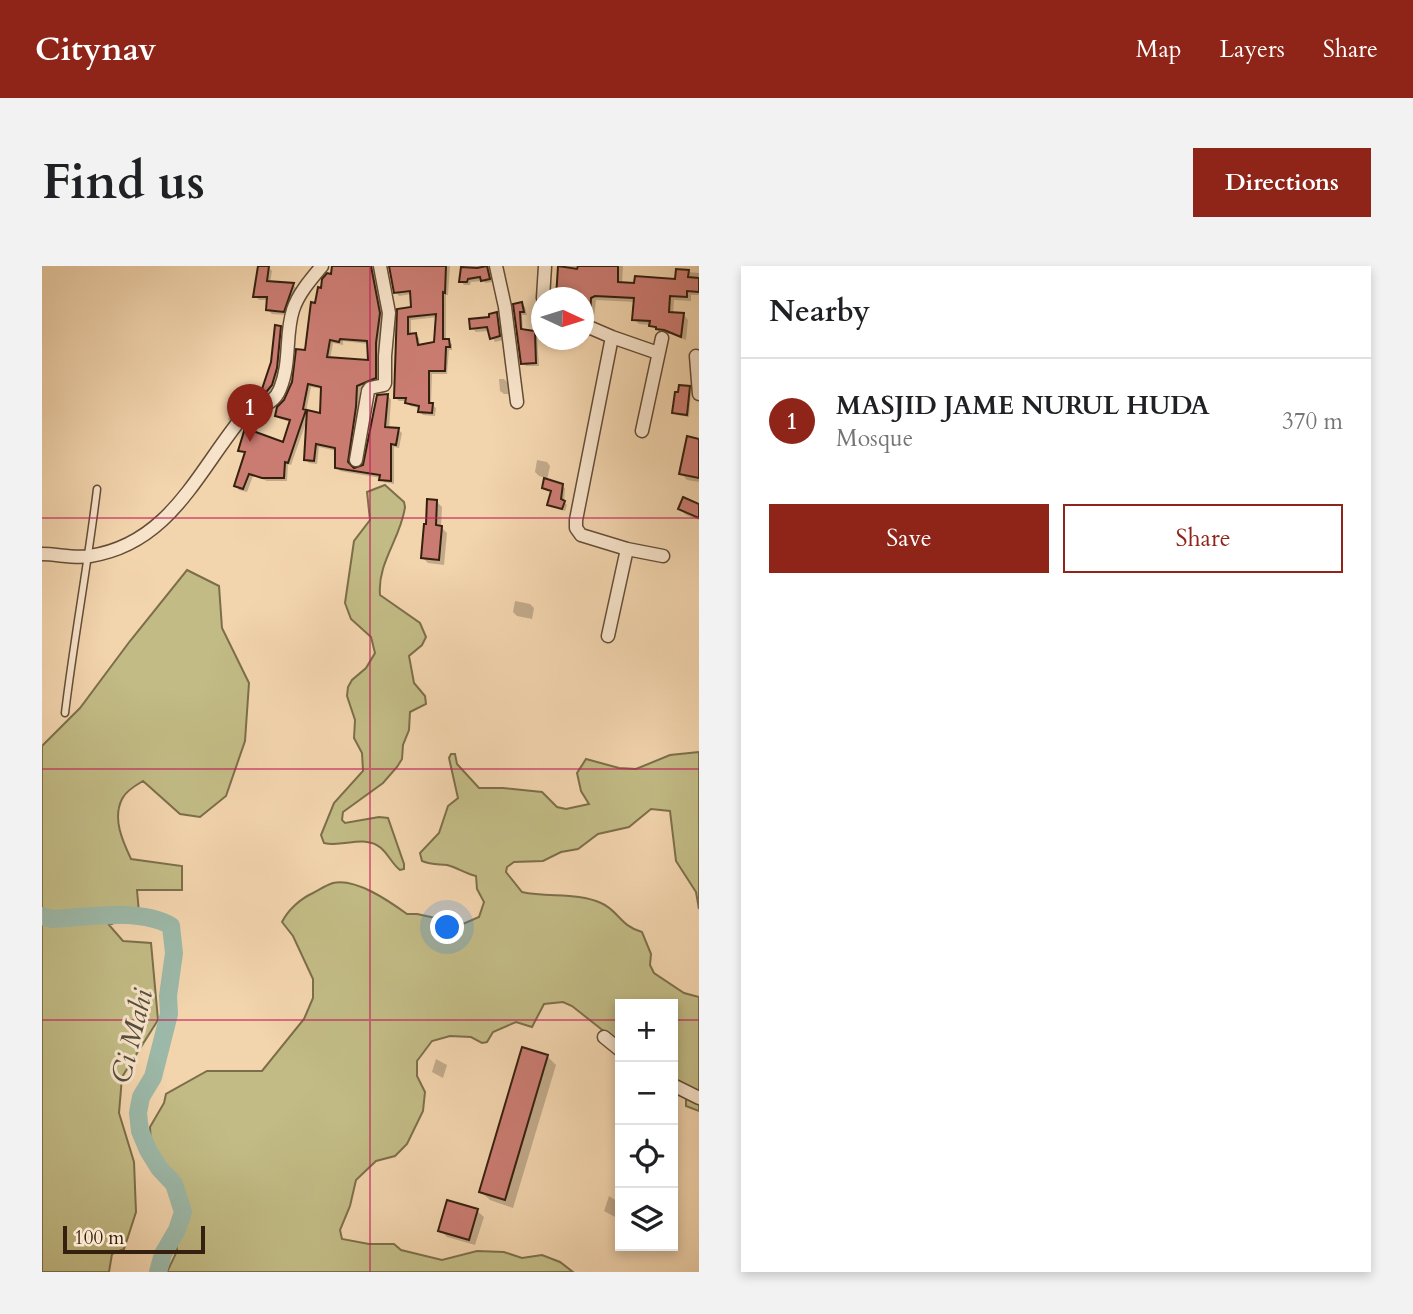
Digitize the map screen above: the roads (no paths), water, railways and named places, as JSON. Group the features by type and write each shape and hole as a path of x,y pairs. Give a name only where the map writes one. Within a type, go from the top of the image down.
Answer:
{"street":[{"path":"42,554 89,557 124,545 145,535 185,498 215,452 248,410 272,402 281,389 287,366 292,312 300,294 322,266"},
{"path":"355,460 369,388 385,383 389,313 380,266"},
{"path":"496,266 517,402"},
{"path":"544,287 545,266"},
{"path":"594,330 658,353"},
{"path":"612,337 576,528 581,535 627,549 663,556"},
{"path":"642,431 662,338"},
{"path":"696,356 699,394"},
{"path":"608,636 627,549"},
{"path":"604,1037 615,1046"},
{"path":"678,1088 699,1098"}],"lane":[{"path":"65,713 75,625 89,557 97,489"}],"waterway":[{"name":"Ci Mahi","path":"42,916 52,919 129,915 159,920 171,926 174,953 168,996 169,1014 153,1077 141,1097 138,1113 140,1131 148,1150 159,1168 174,1184 183,1212 177,1230 163,1254 158,1272"}],"place":[{"name":"MASJID JAME NURUL HUDA","path":"250,442"}]}
